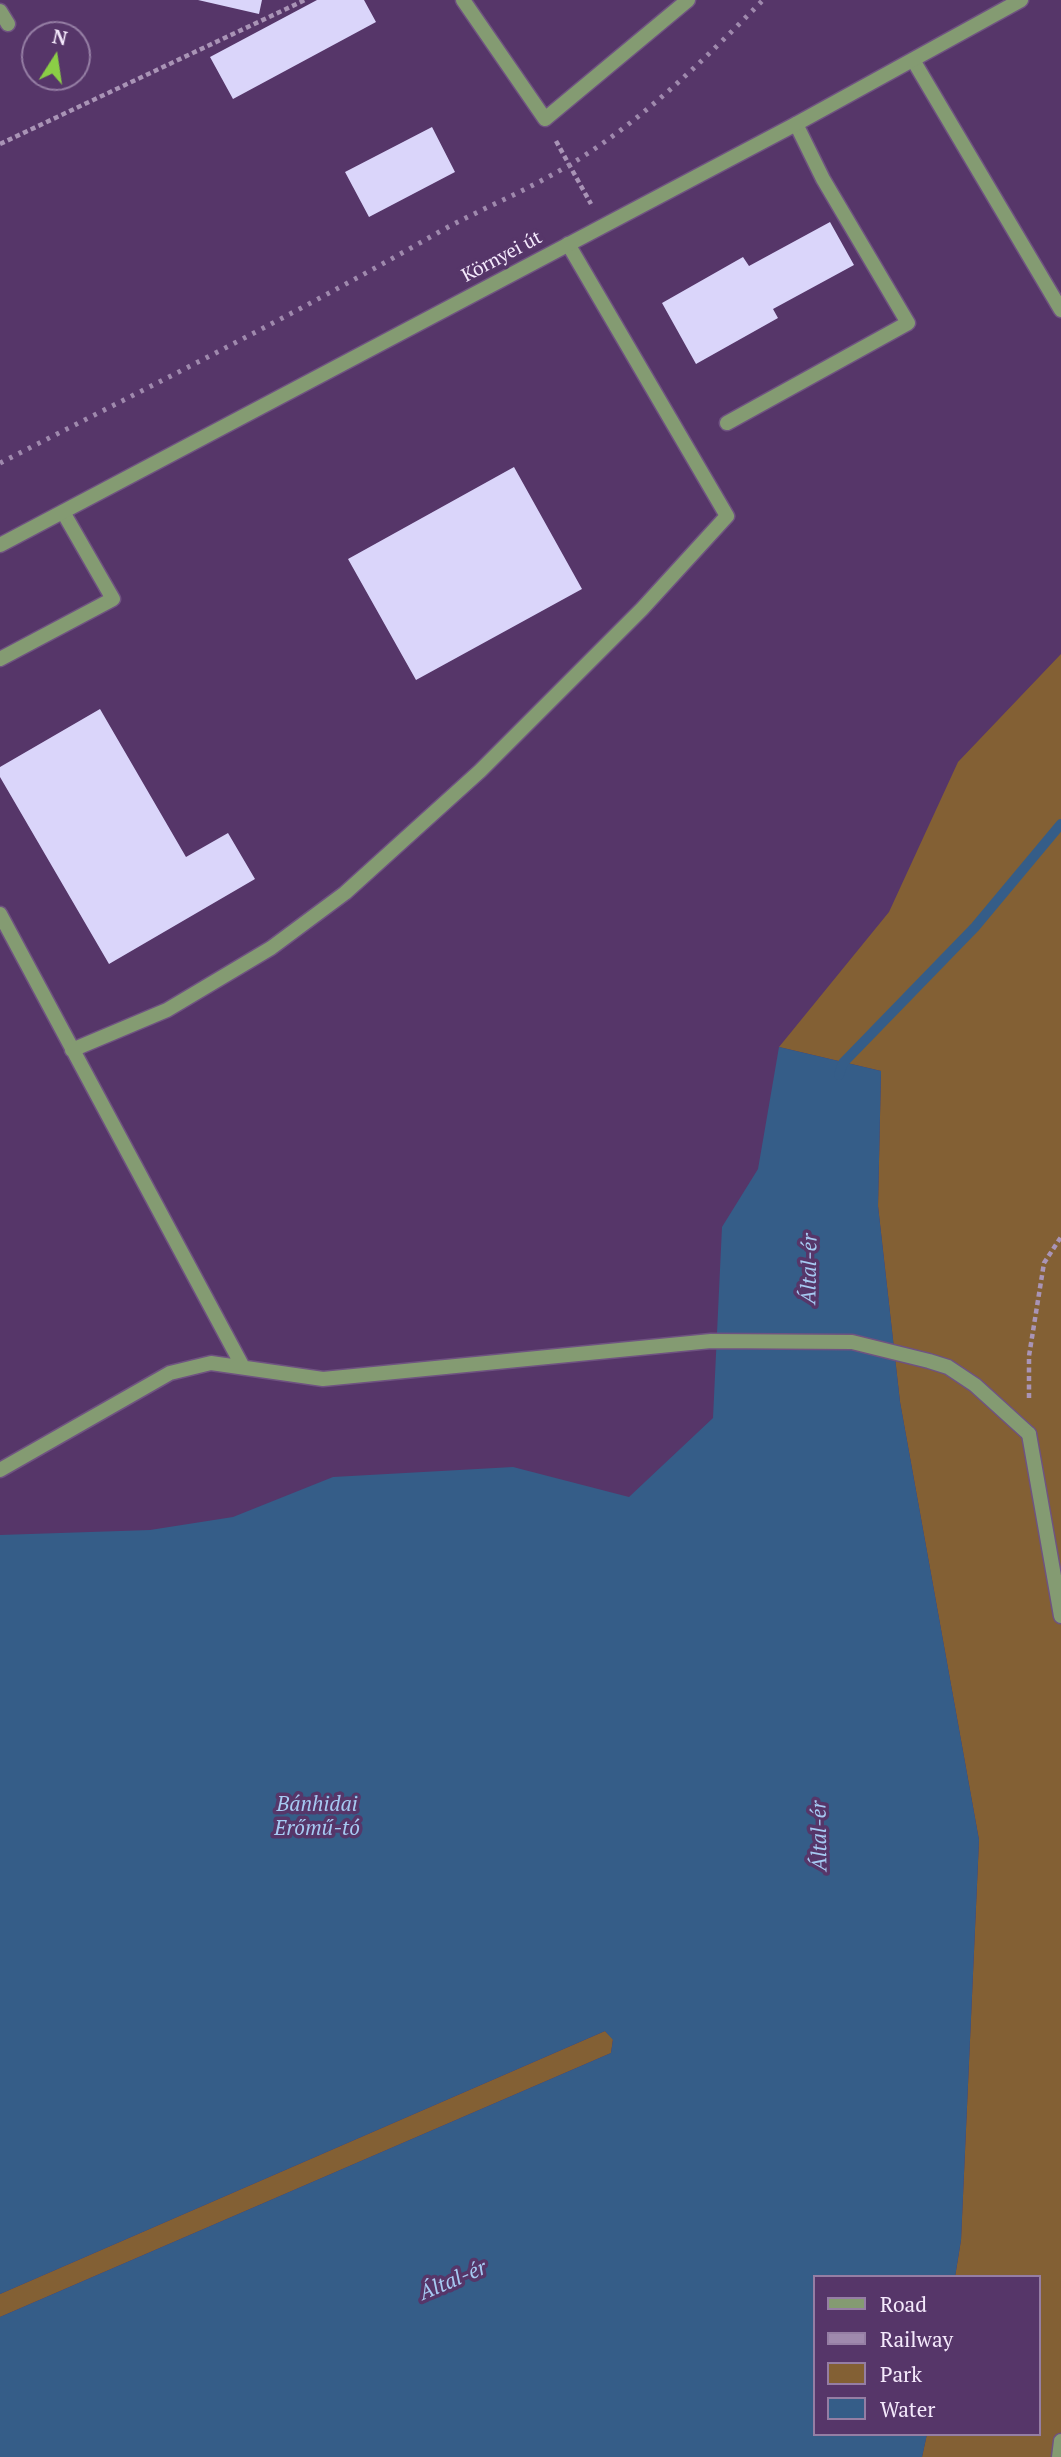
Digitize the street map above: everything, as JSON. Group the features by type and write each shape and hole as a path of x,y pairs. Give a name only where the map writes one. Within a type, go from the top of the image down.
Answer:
{"street":[{"path":"463,0 545,118 688,0"},
{"name":"Környei út","path":"0,545 796,124 1020,0"},
{"path":"0,11 8,24"},
{"path":"913,60 1061,310"},
{"path":"727,423 908,323 823,179 796,124"},
{"path":"72,1050 167,1010 271,948 345,893 480,771 642,609 727,516 568,244"},
{"path":"0,659 113,599 63,512"},
{"path":"0,914 243,1367"},
{"path":"0,1470 170,1373 211,1363 323,1379 711,1341 852,1342 948,1367 975,1385 1028,1434 1061,1616"},
{"path":"1059,2457 1061,2441"}],"path":[{"path":"0,144 305,0"},
{"path":"545,118 567,165 604,225"},
{"path":"1028,1434 1029,1356 1044,1263 1061,1237"}],"green space":[{"path":"1061,654 1061,2457 922,2457 927,2436 1040,2436 1040,2275 955,2275 961,2240 979,1840 900,1402 878,1206 881,1071 779,1047 889,912 958,762"},
{"path":"605,2031 613,2039 611,2053 0,2317 0,2294"}],"water":[{"name":"Bánhidai Erőmű-tó","path":"779,1047 881,1071 878,1206 900,1402 979,1840 961,2240 955,2275 813,2275 813,2436 927,2436 922,2457 0,2457 0,2317 611,2053 613,2040 605,2031 0,2294 0,1535 150,1530 233,1517 333,1477 513,1467 629,1497 713,1418 722,1227 758,1169"}],"building":[{"path":"198,0 262,0 259,14"},
{"path":"317,0 364,0 376,22 233,99 210,57"},
{"path":"432,127 455,172 369,217 345,172"},
{"path":"830,222 854,265 773,309 778,318 696,364 662,303 743,257 749,266"},
{"path":"514,467 582,589 416,680 348,559"},
{"path":"100,709 186,857 228,833 255,879 109,964 0,777 0,767"}],"waterway":[{"name":"Által-ér","path":"839,1075 843,1063 975,927 1061,824"}],"railway":[{"path":"0,463 166,379 578,160 662,97 763,0"}]}
